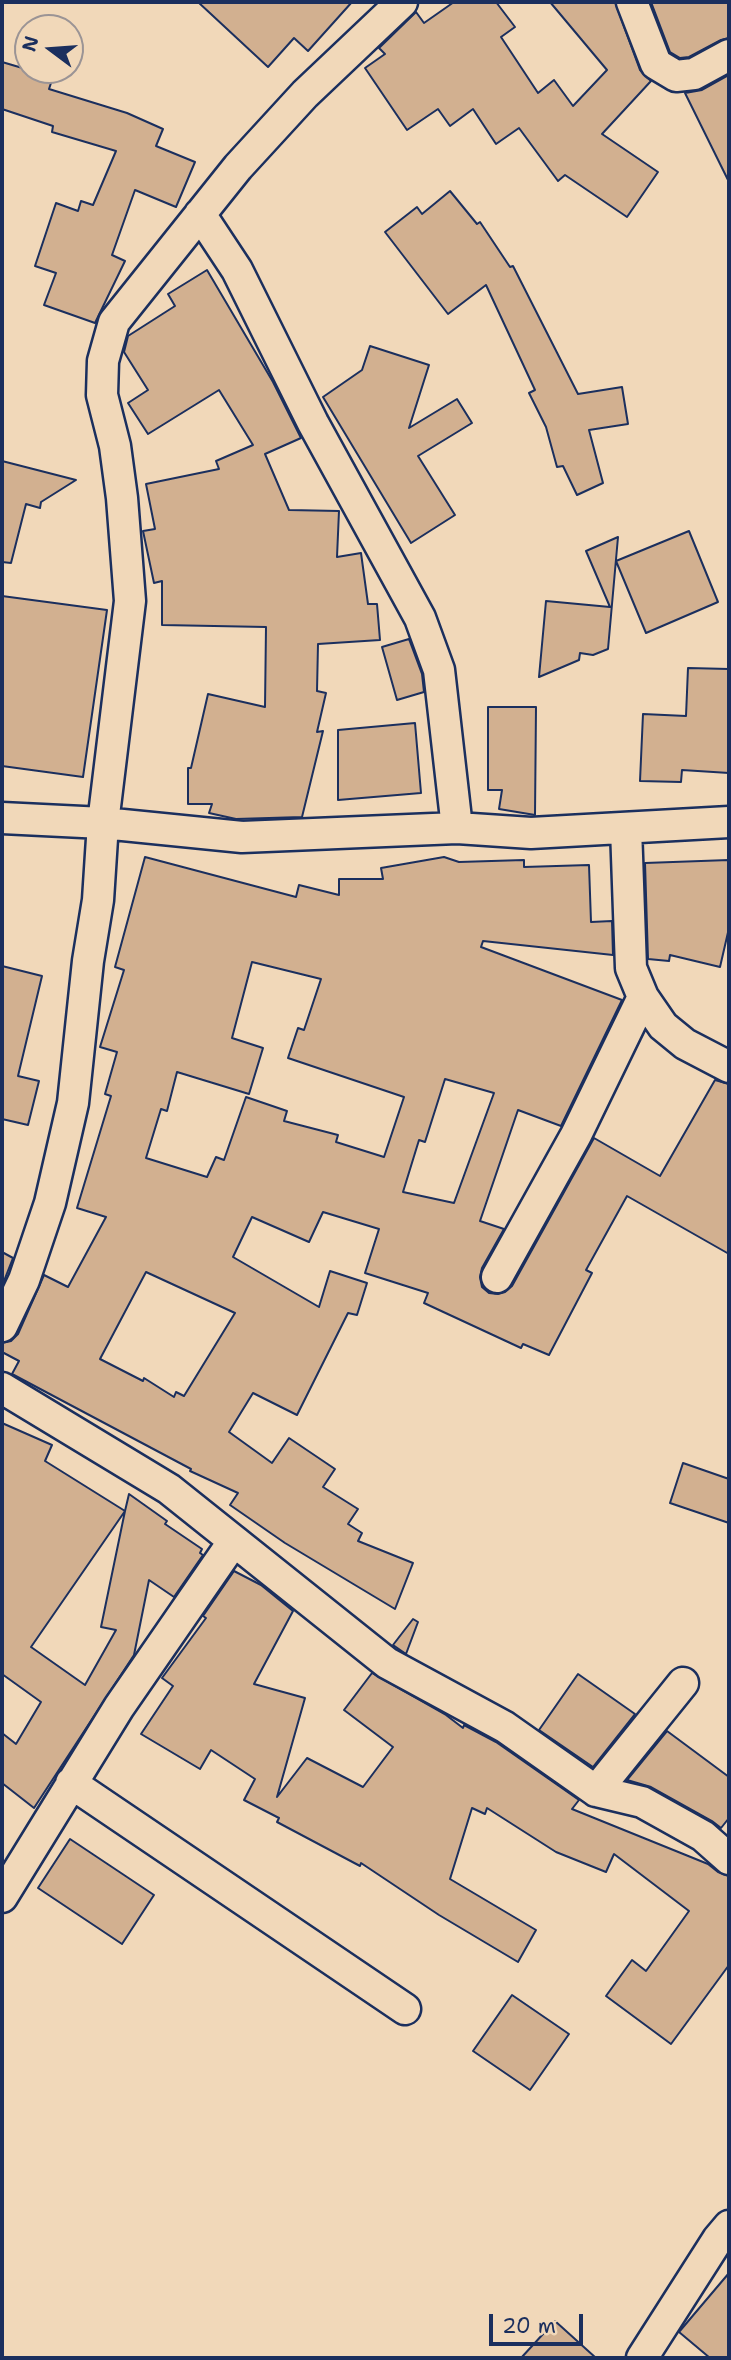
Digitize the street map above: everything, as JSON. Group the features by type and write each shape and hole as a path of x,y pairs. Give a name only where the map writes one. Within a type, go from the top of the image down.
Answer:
{"street":[{"path":"632,2 656,64 676,76 694,74 729,55"},
{"path":"2,1326 24,1280 51,1203 73,1103 88,961 98,900 103,823 130,601 115,446 102,395 103,361 114,322 238,167 392,5"},
{"path":"200,214 237,270 313,424 420,618 439,670 457,828"},
{"path":"2,818 103,823 242,838 457,828 531,833 729,822"},
{"path":"626,828 631,968 643,997 663,1026 685,1044 729,1067"},
{"path":"497,1277 576,1135 643,997"},
{"path":"2,1388 169,1489 387,1663 505,1727 596,1791 642,1802 703,1836 729,1859"},
{"path":"2,1896 119,1707 233,1542"},
{"path":"596,1791 683,1683"},
{"path":"71,1783 405,2009"},
{"path":"642,2358 729,2226"}],"building":[{"path":"198,2 352,2 308,51 294,38 268,67"},
{"path":"454,2 496,2 515,27 501,37 538,93 554,80 573,106 607,70 550,2 615,2 640,70 651,81 602,134 658,172 627,217 565,175 558,181 519,128 496,144 473,109 450,126 438,109 407,130 365,68 385,54 379,48 416,12 424,23"},
{"path":"651,2 729,2 729,38 689,57 680,58 670,52"},
{"path":"2,62 14,66 14,84 51,84 49,89 127,113 163,129 156,146 195,162 176,207 135,190 112,255 125,261 95,323 44,305 56,273 35,266 56,203 78,211 81,201 93,205 116,151 52,132 53,126 2,109"},
{"path":"729,75 729,182 685,93 702,90"},
{"path":"450,191 477,224 480,222 510,267 513,266 578,394 622,387 628,424 589,430 603,483 577,495 563,466 557,467 546,427 529,393 535,390 486,285 448,314 385,232 417,207 422,214"},
{"path":"207,270 273,382 301,438 265,454 289,510 339,511 337,557 361,553 368,604 377,604 380,640 318,644 317,691 326,693 317,732 323,731 302,817 236,819 209,813 212,804 188,804 188,768 191,768 208,694 265,707 266,627 162,625 162,581 154,583 143,531 155,529 146,484 219,469 216,461 253,445 219,390 148,434 128,403 148,390 124,352 128,336 175,306 168,294"},
{"path":"370,346 429,365 409,428 457,399 472,423 418,456 455,515 411,543 323,397 362,370"},
{"path":"2,461 76,480 41,502 40,508 26,504 11,563 2,562"},
{"path":"689,531 718,602 646,633 616,561"},
{"path":"618,537 608,649 593,655 580,653 579,660 539,677 546,601 610,607 586,551"},
{"path":"2,596 107,610 83,777 2,766"},
{"path":"409,639 422,674 424,692 397,700 382,647"},
{"path":"688,668 729,669 729,773 682,770 681,782 640,781 643,714 686,716"},
{"path":"488,707 536,707 535,815 499,809 502,790 488,790"},
{"path":"415,723 421,793 338,800 338,730"},
{"path":"145,857 296,897 299,885 339,895 339,879 383,879 381,868 444,857 459,862 524,860 524,867 589,865 591,922 612,921 613,955 483,941 481,947 622,1000 561,1126 518,1110 480,1221 504,1229 482,1268 482,1287 489,1293 505,1292 512,1286 594,1138 660,1176 715,1080 729,1084 729,1254 627,1196 586,1270 592,1273 549,1355 523,1344 521,1348 424,1303 428,1293 365,1273 379,1229 323,1212 309,1242 252,1217 233,1257 319,1307 330,1271 367,1283 357,1315 348,1313 297,1415 253,1393 229,1432 272,1463 289,1438 335,1469 323,1487 358,1509 348,1524 362,1533 358,1541 413,1563 395,1609 285,1543 230,1505 238,1493 190,1471 191,1469 12,1374 19,1361 2,1352 2,1343 11,1341 18,1334 44,1275 68,1287 106,1217 77,1208 111,1096 105,1094 117,1052 100,1047 124,970 115,967","holes":["252,962 321,979 304,1030 298,1028 288,1058 404,1097 384,1157 336,1142 338,1135 284,1121 287,1111 246,1097 224,1160 216,1157 207,1177 146,1158 161,1109 167,1111 177,1072 249,1094 263,1048 232,1038","445,1079 494,1093 454,1203 403,1192 419,1140 425,1142","146,1272 235,1313 184,1396 176,1392 174,1397 144,1378 143,1381 100,1359"]},
{"path":"729,860 729,928 720,967 670,955 669,961 648,959 645,863"},
{"path":"2,966 42,976 18,1076 39,1081 28,1125 2,1119"},
{"path":"2,1252 13,1258 2,1286"},
{"path":"2,1423 52,1445 45,1461 125,1511 129,1494 167,1521 165,1524 202,1549 200,1553 203,1555 174,1597 149,1580 134,1655 34,1808 2,1783 2,1733 16,1744 41,1702 2,1674","holes":["125,1511 101,1627 116,1630 85,1685 31,1647"]},
{"path":"683,1463 729,1479 729,1523 670,1503"},
{"path":"234,1571 261,1585 293,1611 254,1684 305,1698 277,1797 307,1758 363,1787 393,1747 344,1710 372,1673 446,1715 463,1728 464,1725 496,1742 579,1800 572,1809 708,1864 729,1876 729,1965 671,2044 606,1996 632,1960 646,1971 689,1911 614,1854 606,1872 556,1852 487,1808 485,1814 472,1808 450,1879 536,1930 518,1962 439,1915 361,1863 360,1866 277,1822 279,1818 244,1800 255,1779 211,1750 200,1769 141,1734 173,1686 162,1678 206,1618 203,1616"},
{"path":"413,1619 418,1622 406,1654 393,1645"},
{"path":"578,1674 635,1714 593,1767 539,1730"},
{"path":"667,1731 729,1777 729,1818 721,1828 651,1787 627,1780"},
{"path":"70,1839 154,1895 122,1944 38,1888"},
{"path":"512,1995 569,2034 530,2090 473,2051"},
{"path":"729,2273 729,2358 710,2358 679,2332"},
{"path":"555,2321 596,2358 521,2358"}]}
